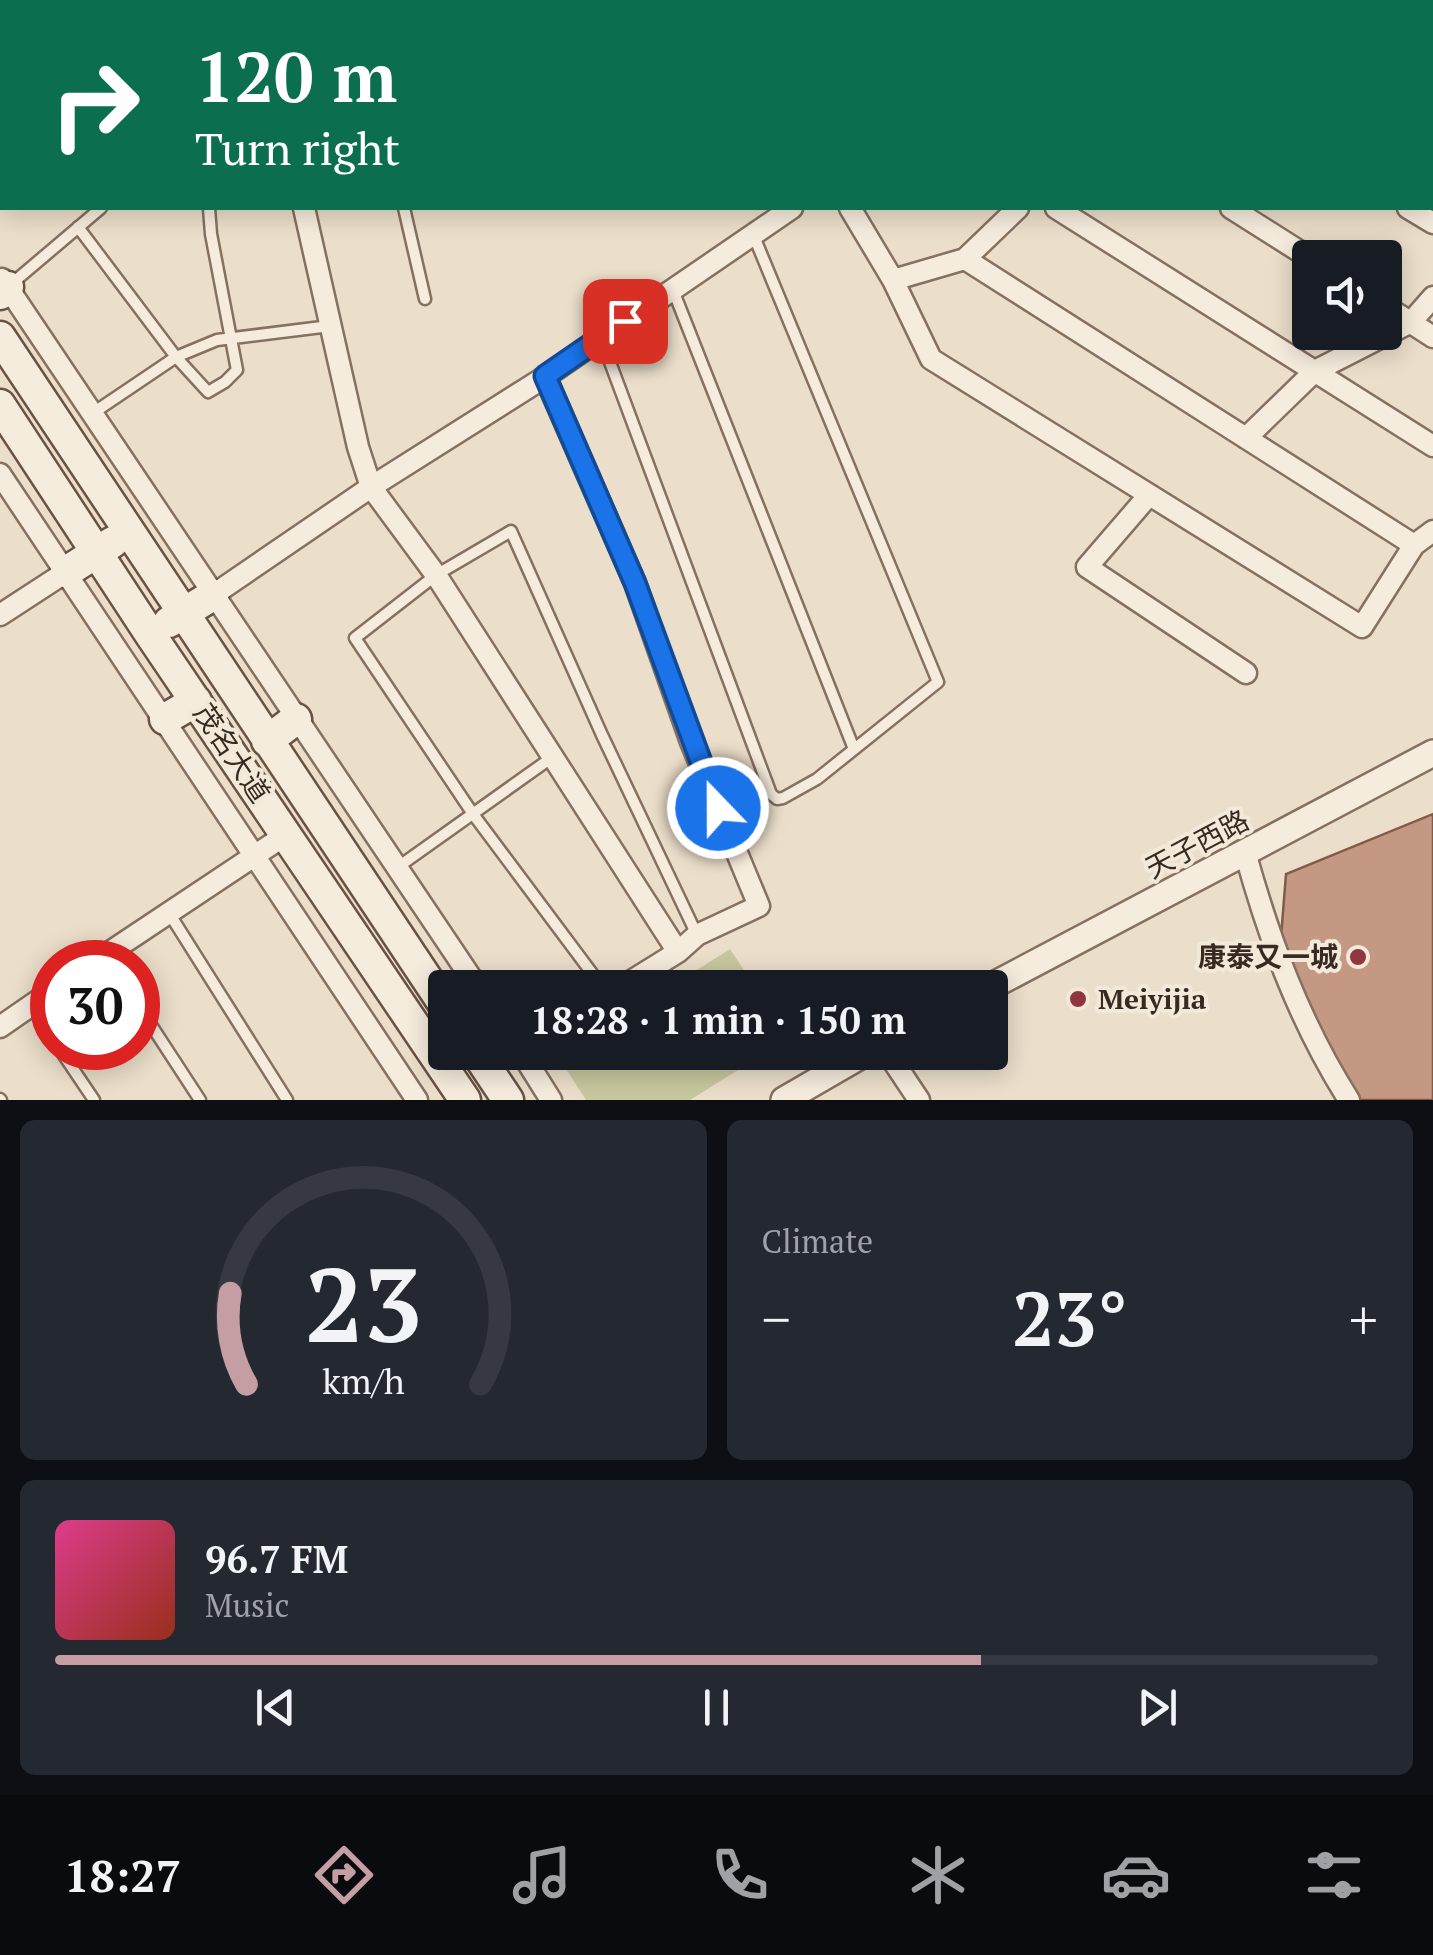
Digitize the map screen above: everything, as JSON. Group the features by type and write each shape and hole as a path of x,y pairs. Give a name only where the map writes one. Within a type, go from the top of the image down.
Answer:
{"main road":[{"name":"茂名大道","path":"0,336 428,981"},
{"name":"茂名大道","path":"0,406 12,451 96,552 465,1100"},
{"path":"66,572 129,532"},
{"path":"150,634 212,595"},
{"path":"165,719 196,702"},
{"path":"267,741 296,719"},
{"path":"287,834 316,815"},
{"path":"488,1070 508,1100"}],"street":[{"path":"304,210 358,447 372,487 436,575 678,952"},
{"path":"212,595 789,210"},
{"path":"851,210 892,280 930,359 1362,627 1414,546 1433,531"},
{"path":"892,280 965,259 1016,210"},
{"path":"1059,210 1433,446"},
{"path":"1234,210 1292,247"},
{"path":"1411,210 1433,223"},
{"path":"965,259 1414,546"},
{"path":"3,286 466,970"},
{"path":"1246,438 1315,371 1410,322 1433,297"},
{"path":"1402,317 1433,336"},
{"path":"545,376 635,583 691,742 758,906 698,934 649,970"},
{"path":"0,474 418,1100"},
{"path":"1149,495 1087,568 1246,673"},
{"path":"0,616 66,572"},
{"name":"天子西路","path":"1008,977 1433,753"},
{"path":"132,940 287,834"},
{"path":"1245,852 1261,910 1298,1008 1349,1100"},
{"path":"0,1026 30,1007"},
{"path":"532,1070 551,1100"},
{"path":"784,1100 836,1070"},
{"path":"899,1070 919,1100"}],"lane":[{"path":"3,286 99,210"},
{"path":"78,227 176,357 208,392 237,370 211,234 210,210"},
{"path":"404,210 425,299"},
{"path":"601,338 771,794 780,799 795,793 818,779 938,682 753,233"},
{"path":"672,289 854,749"},
{"path":"92,413 176,357 216,340 331,326"},
{"path":"590,970 473,814 355,638 436,575 511,531 602,735 698,934"},
{"path":"398,867 554,756"},
{"path":"170,913 287,1100"},
{"path":"160,1038 200,1100"},
{"path":"74,1070 94,1100"}],"green space":[{"path":"730,949 744,970 697,970"},
{"path":"567,1070 738,1070 690,1100 586,1100"}],"building":[{"name":"康泰又一城","path":"1433,814 1433,1100 1352,1100 1280,950 1286,874"}],"place":[{"name":"康泰又一城","path":"1358,957"},
{"name":"Meiyijia","path":"1078,999"}],"route":[{"path":"625,321 545,376 635,583 718,808"}]}
